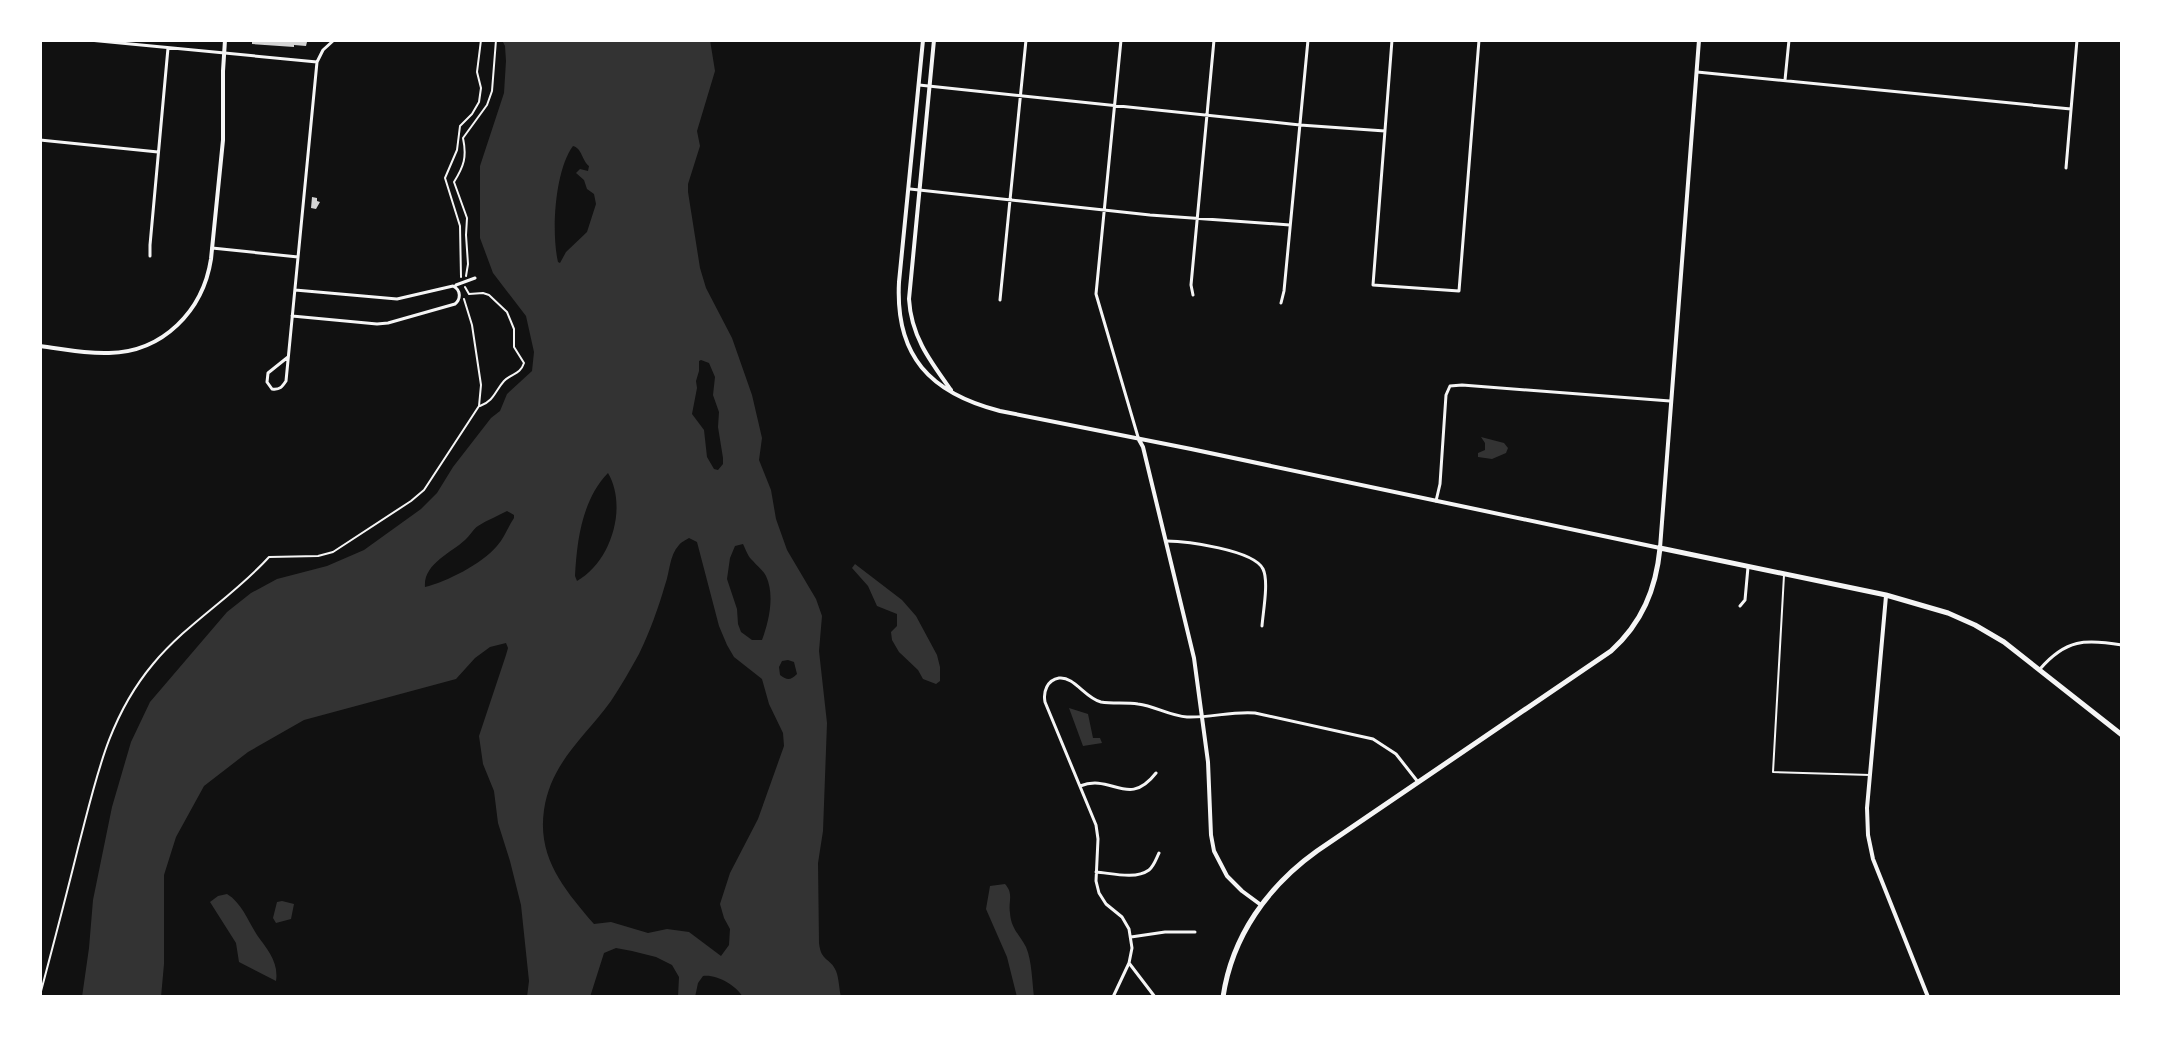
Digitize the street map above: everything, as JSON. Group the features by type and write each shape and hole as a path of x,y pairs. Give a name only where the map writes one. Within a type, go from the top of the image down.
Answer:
{"main road":[{"path":"1223,997 1235,951 1261,905 1279,883 1303,862 1599,661 1623,641 1633,629 1655,584 1660,548 1886,595 1933,608 1975,625 2004,642 2122,735"}],"street":[{"path":"89,40 317,62"},
{"path":"40,346 99,353 140,347 169,333 184,319 201,294 212,248 223,140 225,40"},
{"path":"288,357 268,373 267,382 272,389 282,387 286,381 317,62 323,50 334,40"},
{"path":"923,40 899,308 911,351 919,366 933,381 973,403 1000,411 1660,548 1699,40"},
{"path":"934,40 909,311 923,351 952,392"},
{"path":"1000,300 1026,40"},
{"path":"1121,40 1098,262 1097,299 1143,447 1191,643 1202,716 1214,851 1227,876 1261,905"},
{"path":"1193,295 1191,285 1214,40"},
{"path":"1281,303 1308,40"},
{"path":"1392,40 1373,285 1459,291 1479,40"},
{"path":"1785,80 1789,40"},
{"path":"2066,168 2077,40"},
{"path":"150,256 168,48"},
{"path":"1697,72 2071,109"},
{"path":"919,85 1385,131"},
{"path":"40,140 158,152"},
{"path":"910,189 1197,219 1290,225"},
{"path":"212,248 298,257"},
{"path":"295,290 397,299 463,284 475,278"},
{"path":"292,316 388,323 455,304 460,293 453,286"},
{"path":"1436,501 1446,395 1450,386 1672,401"},
{"path":"1166,541 1217,548 1258,562 1265,577 1262,626"},
{"path":"1740,606 1745,600 1748,567"},
{"path":"1886,595 1867,824 1877,871 1928,997"},
{"path":"2040,669 2056,653 2072,644 2089,641 2122,645"},
{"path":"1113,997 1129,963 1131,937 1126,921 1102,899 1097,886 1098,832 1045,702 1044,692 1051,681 1060,678 1069,680 1087,696 1104,702 1138,704 1181,716 1255,713 1373,739 1396,754 1419,783"},
{"path":"1080,786 1095,782 1120,789 1136,789 1146,786 1156,773"},
{"path":"1096,872 1123,875 1144,873 1152,867 1159,853"},
{"path":"1131,937 1195,932"},
{"path":"1129,963 1155,997"}],"lane":[{"path":"1785,574 1773,772 1870,775"}],"path":[{"path":"40,995 110,734 129,697 152,665 269,557 318,556 333,552 411,501 424,490 479,406 481,385 463,284 462,236 445,178 457,150 460,126 479,102 481,88 477,72 481,40"},
{"path":"465,278 468,264 467,218 454,182 465,161 463,138 487,105 492,91 496,40"},
{"path":"463,284 469,294 489,295 507,312 513,324 514,347 524,363 519,373 503,383 492,400 479,406"}],"shaded area":[{"path":"502,40 710,40 715,71 697,131 700,146 688,192 706,288 732,338 752,395 762,438 759,460 771,490 776,519 787,550 816,599 822,616 819,651 827,723 823,831 818,863 819,943 824,957 836,971 841,997 743,997 720,979 703,976 695,997 678,997 679,977 672,965 656,957 616,948 604,953 590,997 527,997 529,981 521,905 498,823 494,791 483,764 479,736 506,655 506,643 490,647 456,679 304,720 248,752 204,786 176,837 164,875 161,997 82,997 93,900 112,807 131,742 150,702 227,612 251,593 277,579 327,566 364,550 421,509 437,493 491,418 500,411 507,394 532,371 534,352 526,316 493,273 480,238 480,166 504,93 505,46","holes":["573,146 576,147 589,166 588,171 580,169 576,173 594,194 596,204 587,232 566,252 560,263 556,249 555,218 558,185","701,360 709,363 715,377 713,395 719,412 723,458 718,470 714,469 707,457 704,430 692,414","608,473 614,487 616,517 613,533 599,561 577,581 579,535 592,495","507,511 514,515 490,553 463,571 425,587 433,565 485,522","689,538 697,542 727,645 734,657 762,679 769,704 783,733 784,746 758,819 730,873 720,904 730,929 729,945 721,956 689,932 667,929 648,933 611,922 594,924 556,872 549,858 543,827 544,810 554,778 570,751 611,701 639,654 657,611 673,554","743,544 769,583 771,600 762,640 752,640 741,632 727,579 735,546","782,661 794,662 797,674 787,679 780,675"]},
{"path":"1481,437 1504,443 1508,448 1506,453 1492,459 1478,457 1478,453 1485,450"},
{"path":"855,564 902,600 916,616 937,655 940,681 936,684 923,679 899,652 891,632 897,626 897,614 877,606 868,586 852,568"},
{"path":"1069,708 1088,714 1093,738 1100,738 1102,743 1083,746"},
{"path":"1005,884 1010,894 1012,923 1028,953 1034,997 1017,997 1007,957 986,909 990,886"},
{"path":"227,894 241,907 271,956 276,968 276,981 239,962 236,943 210,902"},
{"path":"277,902 294,904 291,919 276,923 273,918"}],"building":[{"path":"252,40 310,40 306,46 294,47 252,44"},
{"path":"312,197 320,202 316,209 311,208"}]}
